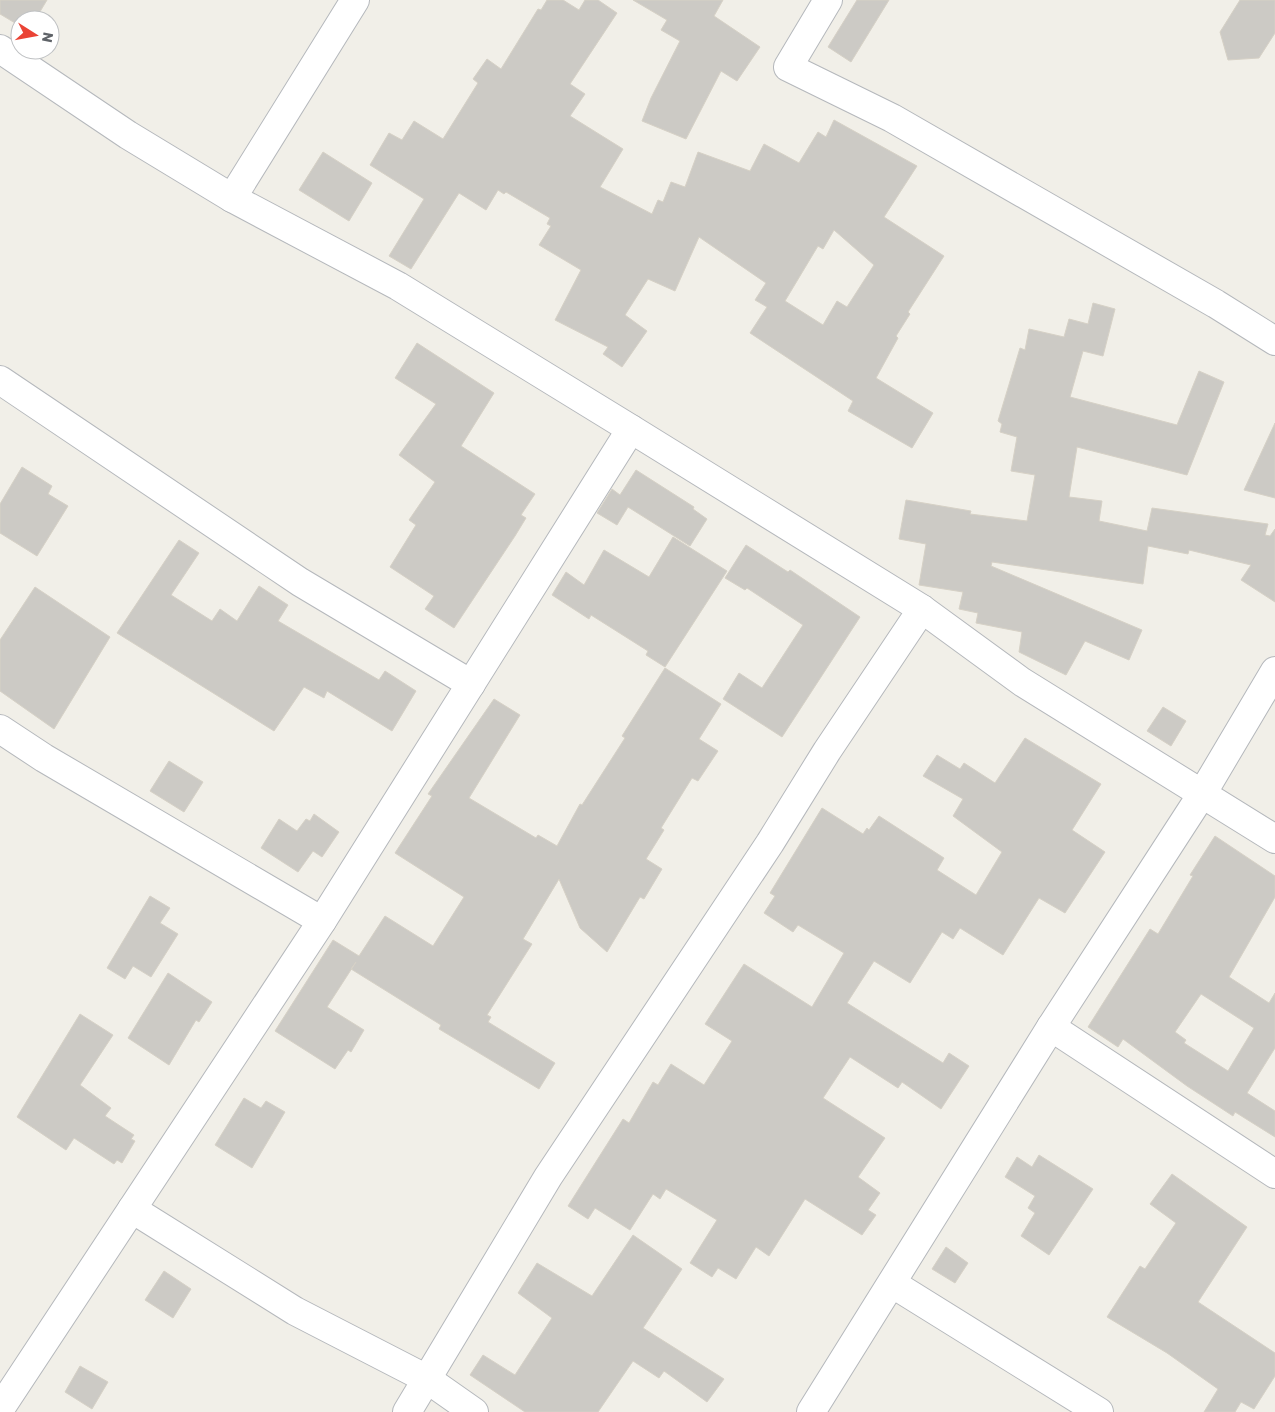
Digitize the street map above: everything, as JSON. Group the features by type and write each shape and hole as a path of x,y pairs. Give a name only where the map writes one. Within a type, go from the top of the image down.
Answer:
{"street":[{"path":"232,198 355,0"},
{"path":"828,0 788,67 892,118 1216,304 1275,341"},
{"path":"0,49 128,135 232,198 398,286 922,609 1022,682 1275,839"},
{"path":"0,380 300,582 471,684"},
{"path":"0,1409 322,921 631,429"},
{"path":"407,1412 548,1177 770,843 827,752 922,609"},
{"path":"811,1412 893,1284 1051,1027 1202,794 1275,671"},
{"path":"0,729 44,758 322,921"},
{"path":"1051,1027 1275,1174"},
{"path":"132,1209 295,1312 427,1379 474,1412"},
{"path":"893,1284 1099,1412"}],"building":[{"path":"0,0 47,0 41,10 10,10 10,20 0,14"},
{"path":"547,0 563,0 579,10 585,0 598,0 617,13 570,84 585,94 570,116 623,149 600,187 652,214 658,200 663,202 671,182 685,187 698,152 750,171 764,144 799,163 818,132 826,137 834,120 917,166 884,217 944,256 908,312 910,314 896,336 898,338 876,378 933,413 912,448 848,411 853,401 750,333 767,307 755,300 766,283 699,237 675,291 648,279 625,315 647,331 622,367 603,354 608,347 555,320 581,270 539,245 551,226 547,224 550,218 506,192 504,194 498,190 486,210 459,193 411,269 389,256 424,199 370,165 389,133 402,140 414,121 443,139 478,83 473,79 487,59 501,69 538,9 541,10","holes":["834,230 874,265 847,307 837,301 823,325 785,301 818,246 823,249"]},
{"path":"633,0 723,0 714,16 760,47 737,81 721,71 686,139 642,121 651,98 680,41 661,30 667,20"},
{"path":"857,0 889,0 851,62 828,47"},
{"path":"1240,0 1275,0 1275,33 1259,58 1228,60 1220,32"},
{"path":"323,152 372,183 349,221 299,190"},
{"path":"1093,303 1115,309 1103,356 1083,351 1070,397 1177,425 1199,371 1224,382 1187,475 1077,447 1069,497 1102,501 1099,521 1147,531 1152,508 1268,524 1265,535 1270,536 1275,529 1275,602 1241,580 1251,565 1189,550 1188,554 1148,546 1143,584 992,562 991,566 1142,630 1129,660 1085,641 1066,675 1019,652 1022,632 976,623 978,613 959,609 963,592 919,585 926,544 899,539 906,500 971,511 970,514 1027,521 1035,475 1011,471 1017,437 1000,432 1002,424 998,421 1020,348 1025,350 1029,329 1064,337 1069,319 1088,324"},
{"path":"417,343 494,393 461,446 535,494 521,515 526,518 454,628 425,609 434,596 390,567 416,525 409,520 435,482 399,455 436,404 395,378"},
{"path":"1275,423 1275,498 1244,490"},
{"path":"22,467 52,486 48,494 68,506 37,556 0,533 0,504"},
{"path":"636,470 694,507 693,509 707,519 690,546 628,507 617,525 597,513 612,489 620,495"},
{"path":"673,537 727,571 665,667 646,655 648,651 591,615 589,619 552,595 566,572 584,585 604,550 649,577"},
{"path":"179,540 199,553 171,595 212,621 220,609 237,621 259,586 288,605 278,621 379,680 385,671 416,691 392,731 327,691 324,698 304,687 274,731 117,633"},
{"path":"746,545 788,572 790,570 860,617 782,737 723,699 739,673 762,688 803,625 747,588 745,590 725,578"},
{"path":"35,587 110,637 54,729 0,691 0,640"},
{"path":"665,668 721,704 699,739 718,751 698,781 692,778 661,828 664,830 646,859 662,869 644,899 640,897 607,952 580,928 559,879 523,939 532,944 487,1015 491,1017 488,1022 555,1063 539,1089 439,1029 441,1025 351,969 327,1007 364,1030 351,1052 348,1050 335,1069 275,1031 333,940 359,956 385,916 433,946 464,897 395,853 432,796 428,794 494,699 520,715 469,798 536,838 538,835 557,846 580,804 582,805 625,738 622,736"},
{"path":"1163,707 1186,721 1171,746 1147,731"},
{"path":"1025,738 1101,784 1072,830 1105,852 1065,913 1039,898 1003,955 960,928 953,939 942,932 910,983 874,961 847,1003 943,1063 949,1053 969,1066 941,1109 902,1082 898,1088 850,1057 823,1098 885,1138 858,1177 880,1193 868,1210 876,1215 862,1235 805,1199 769,1256 756,1247 736,1279 718,1268 712,1277 690,1263 717,1220 666,1189 660,1199 653,1194 630,1230 595,1208 588,1219 568,1206 623,1119 629,1123 653,1082 658,1085 671,1064 704,1085 732,1041 705,1024 744,964 812,1007 844,953 798,925 793,932 764,913 775,896 770,893 822,808 863,834 867,828 869,830 879,816 944,858 937,870 976,895 1002,852 953,816 963,799 923,776 937,755 960,769 964,763 995,783"},
{"path":"169,761 203,782 184,812 150,791"},
{"path":"314,814 339,832 322,857 313,851 298,872 261,848 279,819 297,831 306,819 310,821"},
{"path":"1215,836 1275,876 1275,897 1229,977 1269,1003 1275,993 1275,1048 1247,1093 1275,1111 1275,1137 1235,1112 1233,1116 1187,1086 1123,1039 1118,1047 1088,1027 1150,929 1158,934 1193,876 1190,875","holes":["1201,994 1254,1028 1228,1071 1184,1043 1186,1040 1175,1032"]},
{"path":"150,896 170,908 160,923 178,934 151,977 133,966 125,979 107,968"},
{"path":"168,973 212,1002 199,1022 196,1020 169,1065 128,1038"},
{"path":"80,1014 113,1035 80,1085 111,1108 105,1116 134,1135 131,1139 135,1141 122,1163 117,1160 114,1164 74,1138 66,1150 17,1117"},
{"path":"244,1098 261,1108 266,1101 285,1112 252,1168 215,1145"},
{"path":"1039,1155 1093,1189 1049,1255 1021,1236 1035,1213 1028,1208 1035,1196 1005,1177 1017,1157 1032,1167"},
{"path":"1172,1174 1247,1227 1198,1302 1275,1353 1275,1376 1254,1409 1241,1402 1235,1412 1204,1412 1218,1389 1167,1353 1107,1317 1140,1266 1145,1269 1176,1223 1150,1204"},
{"path":"633,1235 682,1269 643,1328 724,1379 707,1402 664,1371 659,1378 633,1361 598,1412 525,1412 470,1375 483,1355 515,1375 552,1318 518,1293 537,1263 592,1296"},
{"path":"946,1247 968,1263 955,1283 932,1269"},
{"path":"164,1271 191,1289 173,1318 145,1300"},
{"path":"80,1366 108,1382 92,1409 65,1392"}]}
